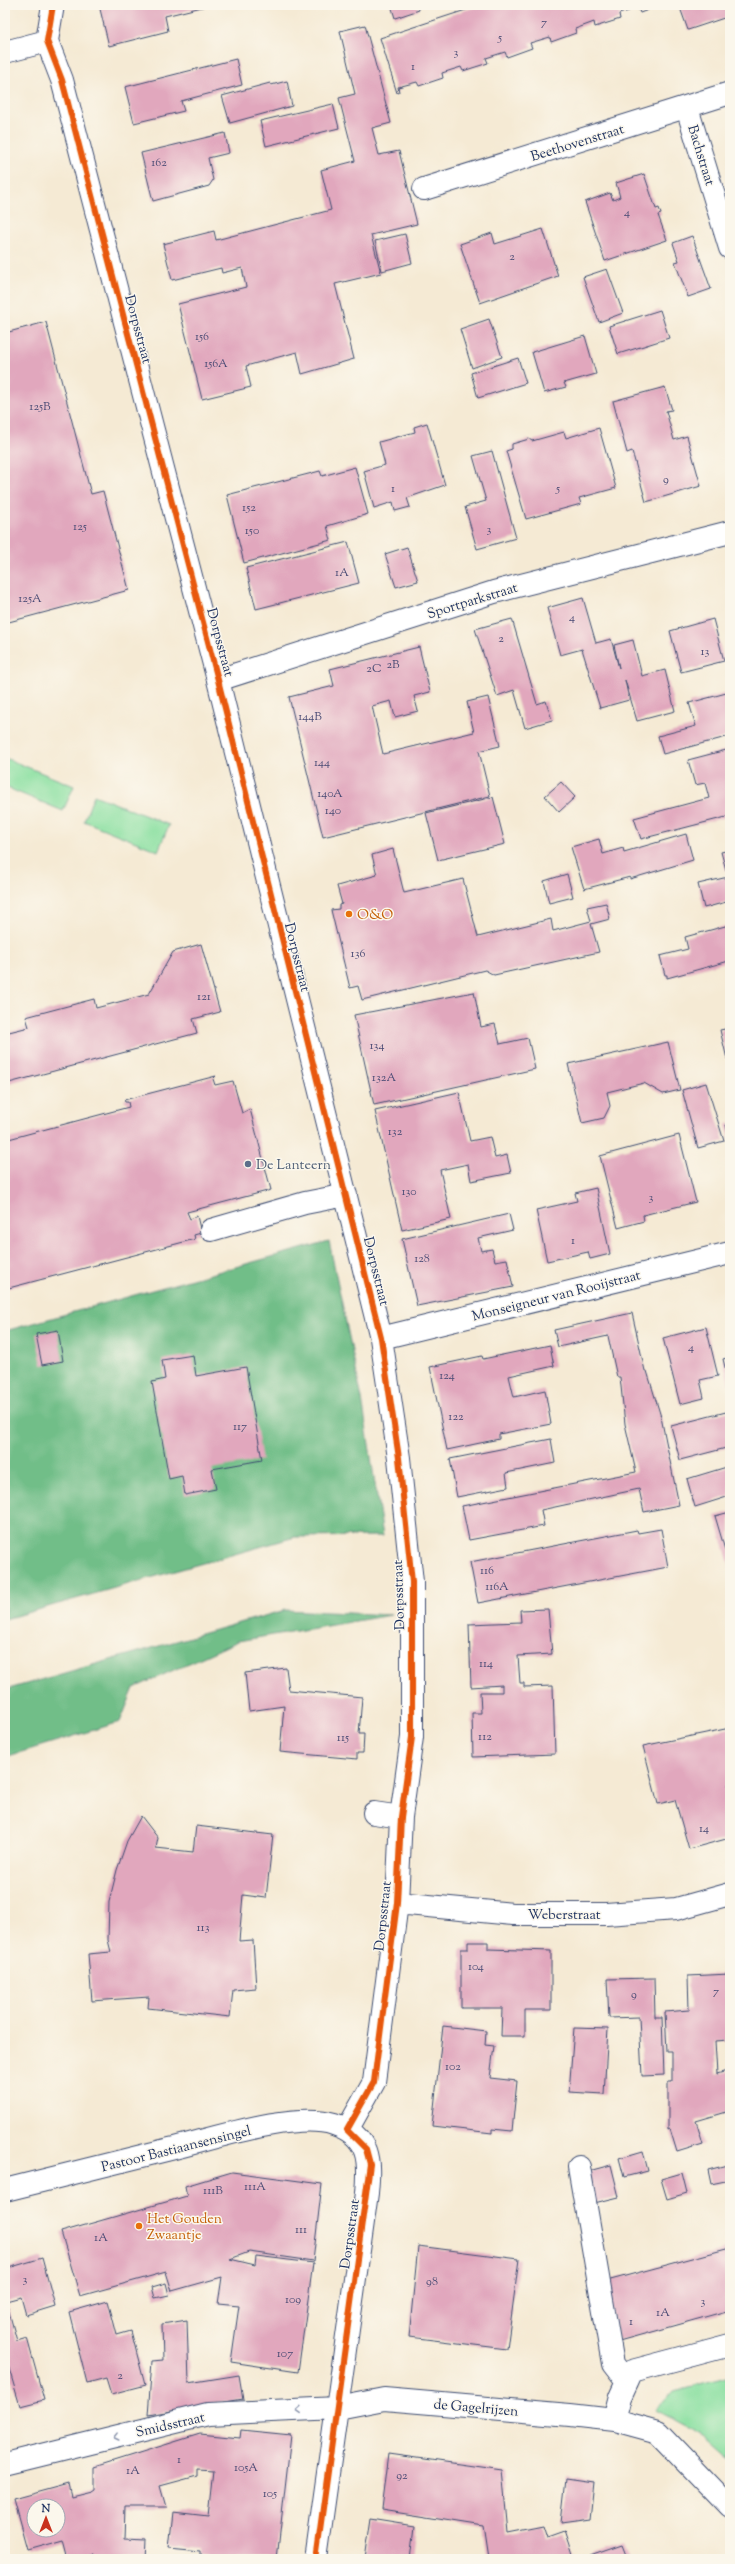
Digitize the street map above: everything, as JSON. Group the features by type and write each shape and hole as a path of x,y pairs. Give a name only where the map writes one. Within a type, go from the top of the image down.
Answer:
{"street":[{"name":"Dorpsstraat","path":"52,5 47,41 62,80 218,680 381,1338 399,1458 412,1582 412,1737 401,1817 397,1903 374,2082 347,2130 366,2148 370,2164 338,2408 316,2559"},
{"path":"5,52 47,41"},
{"name":"Beethovenstraat","path":"424,189 687,108 730,93"},
{"name":"Bachstraat","path":"687,108 730,248"},
{"name":"Sportparkstraat","path":"218,680 494,592 730,532"},
{"path":"211,1230 304,1203 346,1196"},
{"name":"Monseigneur van Rooijstraat","path":"381,1338 730,1253"},
{"path":"374,1813 401,1817"},
{"name":"Weberstraat","path":"397,1903 513,1914 606,1914 676,1909 730,1894"},
{"name":"Pastoor Bastiaansensingel","path":"5,2190 281,2123 333,2124 347,2130"},
{"path":"579,2167 613,2364 626,2382"},
{"path":"614,2420 620,2397 632,2371 730,2345"},
{"name":"de Gagelrijzen","path":"338,2408 384,2399 614,2420 658,2432 730,2507"},
{"name":"Smidsstraat","path":"5,2464 208,2414 338,2408"}],"green space":[{"path":"5,758 74,786 63,811 5,787"},
{"path":"94,795 169,825 158,851 84,821"},
{"path":"329,1241 362,1399 383,1536 295,1537 5,1619 5,1331"},
{"path":"285,1610 391,1615 238,1641 134,1688 120,1722 5,1757 5,1690"},
{"path":"730,2377 730,2459 703,2435 656,2410 673,2392"}],"building":[{"path":"99,5 206,6 165,16 168,31 109,46"},
{"path":"391,5 417,5 419,10 395,18"},
{"path":"481,5 661,5 640,13 638,8 619,14 620,19 595,27 594,22 575,29 576,33 551,42 550,37 530,43 532,48 507,57 505,52 486,58 488,63 463,71 461,67 442,73 443,78 419,86 417,82 398,87 399,92 397,93 380,38"},
{"path":"679,5 730,5 730,16 688,30"},
{"path":"365,25 391,123 372,128 379,155 399,151 417,224 371,235 381,273 335,284 354,359 302,374 297,352 246,366 251,387 202,399 178,304 246,287 242,268 222,273 221,268 172,280 163,244 214,231 216,240 331,210 321,170 355,161 339,98 355,94 340,31"},
{"path":"236,59 242,85 181,101 184,111 134,123 125,87"},
{"path":"287,81 292,106 230,123 222,96 270,83 271,85"},
{"path":"333,104 339,128 266,146 260,121"},
{"path":"225,133 229,153 208,158 213,180 209,186 153,201 141,153"},
{"path":"644,174 656,209 659,208 661,214 658,215 667,240 605,261 585,202 610,193 613,200 620,197 616,183"},
{"path":"543,229 558,276 480,303 460,244 492,233 495,244"},
{"path":"405,234 412,263 382,271 375,241"},
{"path":"692,236 711,289 688,297 675,262 679,261 673,243"},
{"path":"607,269 623,313 599,322 583,277"},
{"path":"660,310 669,338 618,354 609,326"},
{"path":"489,319 502,357 472,368 460,329"},
{"path":"46,322 91,494 103,491 129,590 5,623 5,333"},
{"path":"585,336 596,374 564,383 566,387 544,393 532,352"},
{"path":"518,358 526,383 478,398 471,373"},
{"path":"665,387 672,410 666,411 674,440 687,436 701,486 646,502 632,451 627,453 613,401"},
{"path":"427,423 445,485 407,498 410,507 395,511 393,502 374,508 364,471 385,465 379,442 415,432 414,427"},
{"path":"599,428 616,488 579,498 581,504 526,519 506,451 512,449 512,444 529,439 532,441 564,432 566,438"},
{"path":"492,451 516,538 477,549 465,507 486,501 473,456"},
{"path":"355,467 368,514 327,526 331,540 244,563 227,495 320,471 322,476"},
{"path":"348,542 359,583 256,609 246,568"},
{"path":"407,547 418,581 396,587 385,554"},
{"path":"583,598 596,643 611,639 619,668 614,645 633,640 642,676 665,670 675,711 637,721 625,680 629,700 600,708 582,649 560,655 547,608"},
{"path":"512,619 537,704 546,701 552,720 525,728 514,690 497,696 475,629"},
{"path":"713,619 724,661 681,672 670,631"},
{"path":"419,647 430,692 414,696 418,711 395,717 391,701 372,706 383,754 474,732 467,702 488,697 500,746 479,751 490,796 323,837 289,697 334,686 330,669"},
{"path":"730,692 730,736 663,754 658,736 696,726 689,703"},
{"path":"730,749 730,816 641,839 634,818 709,798 705,783 695,785 688,760"},
{"path":"561,782 575,797 559,812 545,796"},
{"path":"493,797 505,844 438,860 426,813"},
{"path":"686,834 693,860 630,879 630,877 584,889 571,847 599,839 603,854 623,848 624,852"},
{"path":"393,849 404,893 463,879 478,937 551,919 553,931 591,921 587,907 606,903 610,919 591,924 599,952 494,975 485,970 362,1000 358,986 350,988 331,910 339,909 339,905 342,904 337,886 377,875 372,855"},
{"path":"730,850 730,901 704,908 698,884 728,877 721,852"},
{"path":"567,874 573,897 549,903 544,881"},
{"path":"729,925 730,964 729,961 667,978 660,956 688,949 685,937"},
{"path":"201,944 220,1012 193,1019 197,1033 5,1084 5,1033 29,1027 26,1017 94,999 96,1008 149,994 173,952"},
{"path":"474,992 481,1027 495,1024 500,1044 528,1038 535,1069 374,1105 354,1015"},
{"path":"730,1028 730,1059 727,1059 720,1030"},
{"path":"668,1042 680,1090 663,1094 644,1083 607,1092 610,1106 604,1118 582,1123 568,1064"},
{"path":"216,1076 213,1079 215,1085 233,1081 242,1113 250,1109 271,1190 187,1212 190,1219 197,1216 201,1233 194,1235 195,1239 5,1289 5,1140 129,1107 128,1102 125,1102 124,1100"},
{"path":"706,1083 724,1141 698,1148 682,1090"},
{"path":"459,1092 470,1141 490,1137 495,1158 507,1155 511,1173 471,1181 468,1164 440,1170 451,1219 402,1230 375,1111"},
{"path":"730,1123 730,1139 726,1125"},
{"path":"679,1135 696,1202 643,1215 644,1221 618,1228 600,1156"},
{"path":"596,1188 610,1254 590,1259 588,1252 547,1261 536,1210 577,1201 575,1193"},
{"path":"509,1214 513,1230 478,1238 481,1251 492,1249 495,1261 507,1259 513,1287 417,1306 402,1239"},
{"path":"632,1313 645,1371 647,1371 661,1417 679,1505 644,1512 639,1489 541,1510 544,1526 469,1540 462,1506 636,1472 625,1424 620,1377 617,1377 608,1336 558,1347 554,1330"},
{"path":"706,1327 718,1376 700,1380 704,1398 680,1404 663,1338"},
{"path":"58,1330 63,1361 42,1365 36,1334"},
{"path":"550,1345 554,1366 509,1376 514,1397 545,1390 551,1424 499,1434 499,1439 447,1450 430,1367 482,1356 483,1359"},
{"path":"193,1355 196,1376 246,1367 262,1460 212,1469 216,1489 185,1495 182,1476 169,1479 152,1382 165,1379 162,1360"},
{"path":"730,1357 730,1384 729,1384 723,1359"},
{"path":"730,1411 730,1447 680,1460 671,1426"},
{"path":"551,1439 555,1463 506,1473 508,1487 457,1497 450,1459"},
{"path":"730,1466 730,1496 695,1507 687,1479"},
{"path":"730,1512 730,1567 715,1516"},
{"path":"661,1529 668,1567 478,1603 470,1562 637,1530 638,1533"},
{"path":"548,1609 552,1654 518,1656 520,1683 524,1683 524,1687 553,1686 555,1754 473,1757 472,1713 481,1713 480,1692 502,1692 502,1685 471,1687 469,1624 521,1622 520,1610"},
{"path":"286,1668 289,1690 362,1697 359,1734 364,1734 363,1753 357,1753 357,1759 280,1752 284,1706 249,1711 245,1673"},
{"path":"730,1728 730,1784 728,1784 730,1792 730,1838 689,1849 675,1800 658,1804 643,1746"},
{"path":"141,1816 158,1838 156,1848 193,1852 196,1826 273,1835 266,1898 243,1895 239,1941 253,1940 256,1988 233,1990 230,2017 148,2008 149,1997 92,2001 88,1954 111,1952 108,1940 109,1902 117,1870 127,1841"},
{"path":"468,1942 488,1942 488,1949 551,1951 551,2010 525,2010 525,2036 501,2036 502,2008 461,2008 461,1949 468,1949"},
{"path":"730,1974 730,2040 715,2041 717,2074 730,2070 730,2111 696,2121 703,2144 677,2152 670,2129 668,2130 668,2082 672,2082 672,2051 667,2051 665,2012 689,2010 688,1976"},
{"path":"654,1978 655,2017 662,2017 664,2075 642,2076 639,2017 609,2018 607,1979"},
{"path":"443,2026 486,2031 485,2045 494,2046 490,2078 517,2081 512,2131 492,2129 492,2133 432,2126"},
{"path":"574,2028 608,2029 604,2094 569,2092"},
{"path":"643,2151 648,2171 624,2177 619,2158"},
{"path":"611,2165 619,2197 590,2204 585,2172"},
{"path":"727,2165 730,2180 711,2184 708,2170"},
{"path":"232,2172 322,2184 313,2261 249,2252 230,2259 255,2265 256,2256 313,2263 298,2372 231,2362 239,2306 218,2304 222,2277 172,2291 166,2272 80,2296 61,2232 187,2196 185,2186"},
{"path":"682,2173 687,2193 667,2199 661,2179"},
{"path":"418,2246 519,2259 507,2349 409,2337"},
{"path":"730,2248 730,2310 619,2341 603,2282"},
{"path":"42,2258 55,2306 26,2315 21,2297 6,2301 17,2341 27,2338 44,2400 20,2406 5,2355 5,2269"},
{"path":"166,2283 169,2295 155,2298 152,2287"},
{"path":"108,2301 117,2335 131,2331 145,2385 111,2394 106,2378 87,2383 69,2312"},
{"path":"187,2320 189,2383 239,2375 243,2399 148,2415 152,2361 163,2360 162,2324"},
{"path":"241,2430 291,2435 277,2559 224,2559 201,2556 201,2551 169,2548 173,2512 208,2516 213,2470 197,2469 197,2476 160,2486 166,2507 125,2507 124,2538 146,2539 145,2559 94,2559 94,2556 68,2559 63,2540 27,2550 13,2499 68,2484 71,2496 91,2491 94,2489 94,2467 200,2434 240,2438"},
{"path":"388,2454 502,2470 508,2533 543,2526 547,2538 564,2532 573,2559 488,2559 483,2526 381,2510"},
{"path":"566,2478 594,2482 590,2519 561,2523"},
{"path":"370,2518 414,2525 410,2559 364,2559"},
{"path":"623,2544 629,2559 593,2559 591,2555"}],"cycle path":[{"path":"53,5 47,41 62,80 218,680 381,1338 399,1458 412,1582 412,1737 401,1817 397,1903 374,2082 347,2130 366,2149 370,2164 316,2559"}],"place":[{"name":"O&O","path":"349,914"},
{"name":"De Lanteern","path":"248,1164"},
{"name":"Het Gouden Zwaantje","path":"139,2226"}]}
